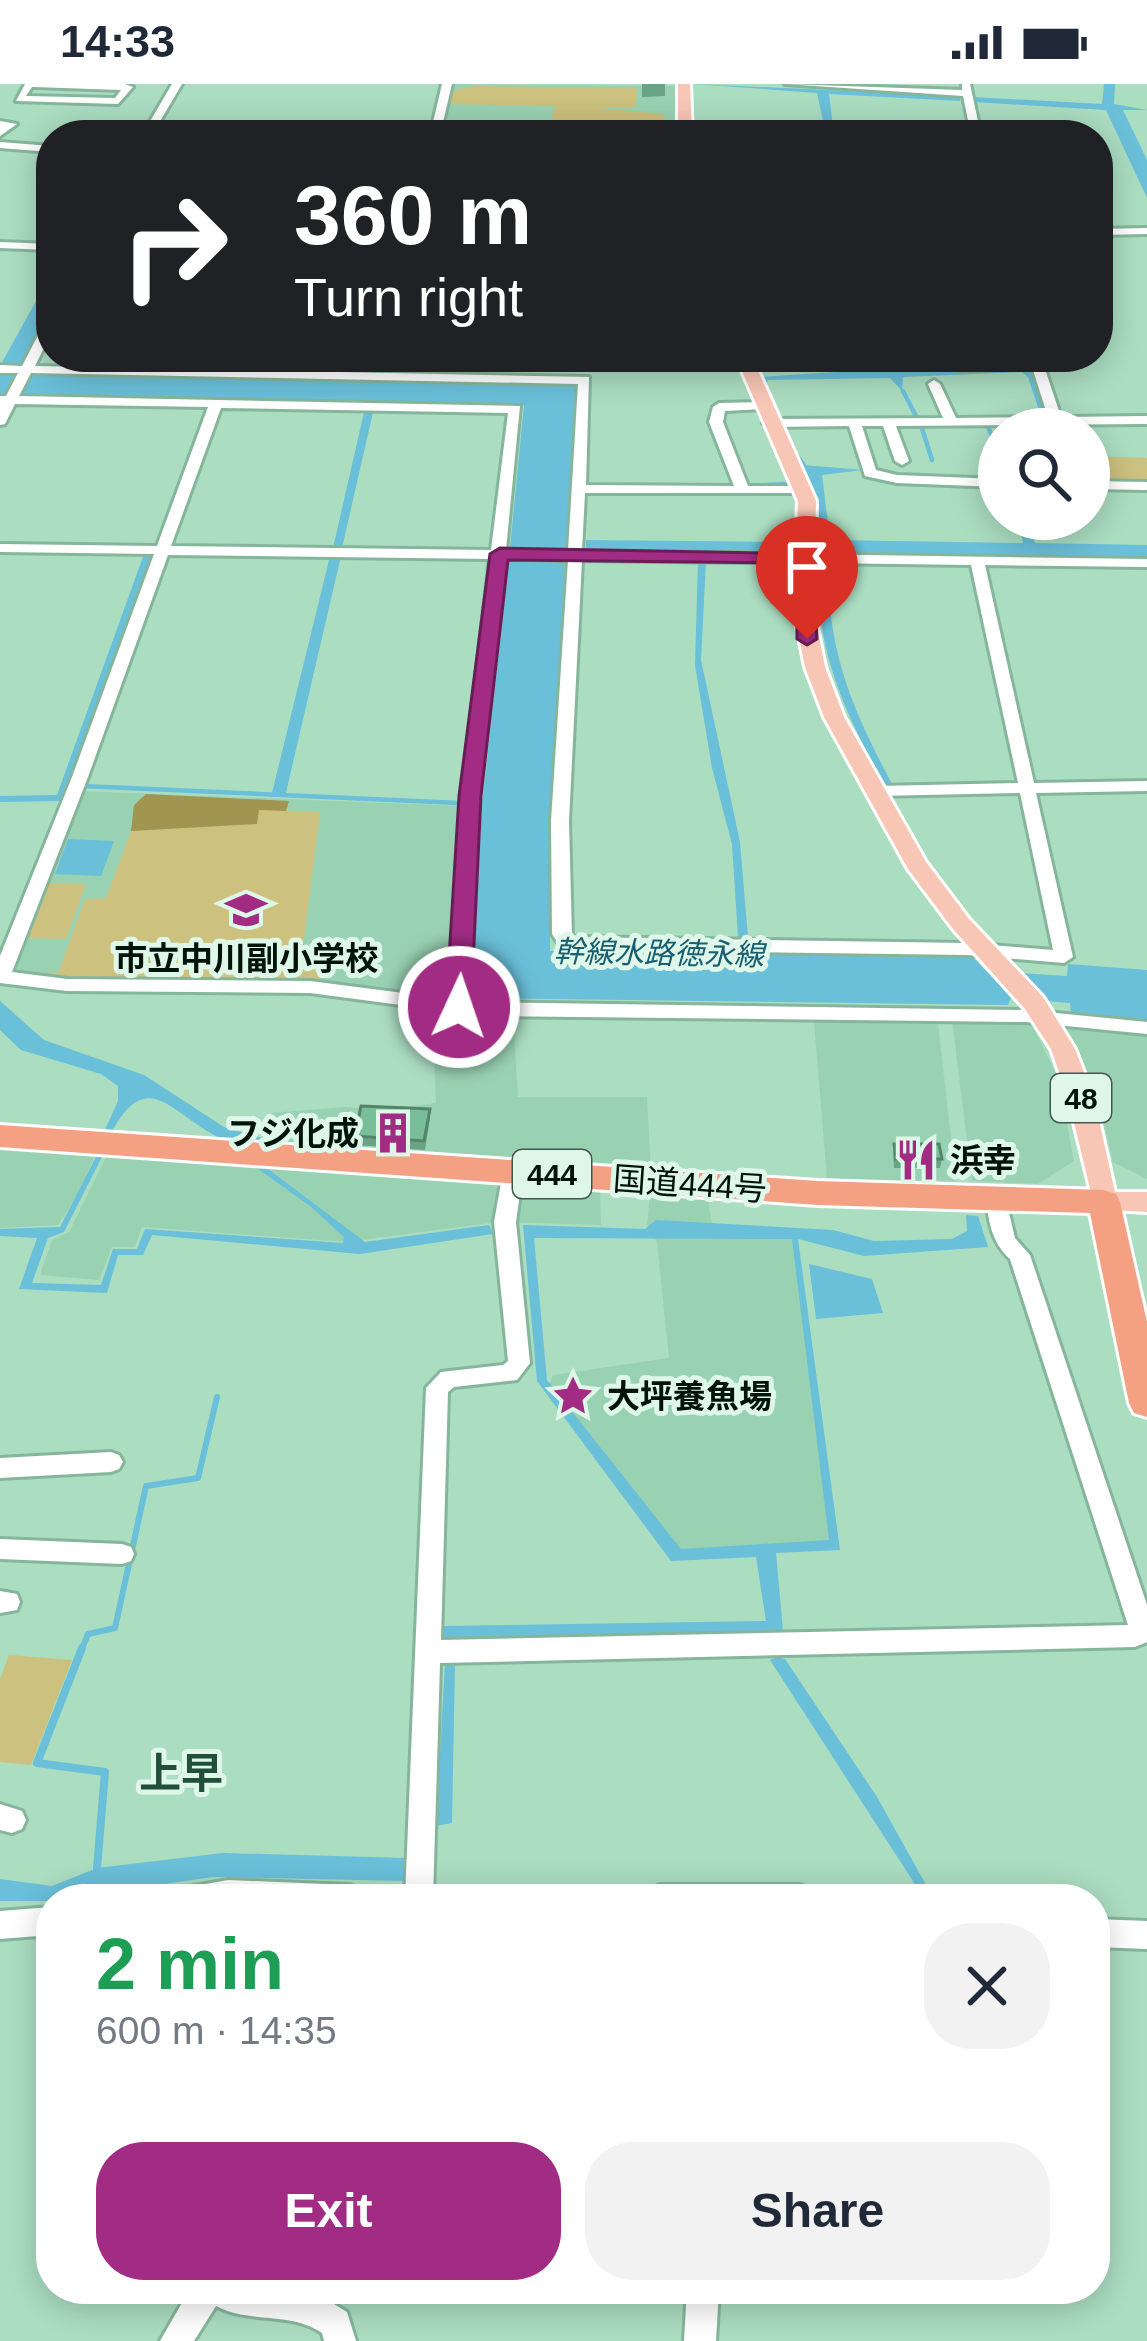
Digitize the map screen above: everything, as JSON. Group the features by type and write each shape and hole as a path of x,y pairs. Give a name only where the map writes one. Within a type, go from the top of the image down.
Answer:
{"highway":[{"name":"国道444号","path":"0,1136 513,1172 1104,1202"},
{"path":"1104,1202 1147,1403"}],"main road":[{"path":"684,84 685,120"},
{"name":"48","path":"750,372 804,490 804,612 815,667 834,717 916,864 1039,1010 1063,1049 1081,1098 1104,1202"},
{"path":"1104,1202 1147,1202"}],"street":[{"path":"156,120 177,84"},
{"path":"439,120 447,84"},
{"path":"790,84 965,89 972,120"},
{"path":"14,86 32,85 128,86 118,101 20,99 32,85"},
{"path":"0,146 36,148"},
{"path":"1113,232 1147,231"},
{"path":"0,245 36,246"},
{"path":"0,421 36,350"},
{"path":"0,369 15,388 216,403 514,409 470,796 459,1007"},
{"path":"1040,372 1052,408"},
{"path":"15,388 379,375 585,380 560,821 561,934 566,942 967,949 996,961 1064,957 976,561"},
{"path":"934,384 951,420"},
{"path":"216,403 1,977 67,985 310,987 459,1007 1039,1010 1147,1028"},
{"path":"742,490 716,422 719,406 854,422 978,419"},
{"path":"1110,419 1147,420"},
{"path":"882,421 888,423 902,461"},
{"path":"854,422 870,472 978,482"},
{"path":"1110,485 1147,486"},
{"path":"580,489 804,490"},
{"path":"0,548 1147,562"},
{"path":"877,791 1147,786"},
{"path":"420,1884 437,1388 448,1378 509,1374 519,1364 506,1222 513,1172"},
{"path":"428,1652 1135,1636 1143,1631 1019,1255 1003,1238 996,1200"},
{"path":"0,1468 111,1462"},
{"path":"0,1549 122,1554"},
{"path":"0,1925 36,1922"},
{"path":"1110,1933 1147,1934"},
{"path":"176,2341 202,2304"},
{"path":"289,2304 311,2306 337,2323 340,2341"},
{"path":"700,2341 703,2304"}],"shaded area":[{"path":"451,84 678,86 678,120 443,120"},
{"path":"473,86 637,88 636,107 589,107 664,114 665,120 552,120 554,106 447,104 449,92"},
{"path":"1110,457 1147,458 1147,484 1110,483"},
{"name":"市立中川副小学校","path":"80,791 463,806 452,996 296,980 98,981 12,973"},
{"path":"146,794 289,801 286,811 259,810 257,824 131,831 134,805"},
{"path":"259,809 320,812 300,971 324,969 323,977 316,981 43,978 47,972 58,973 85,899 106,898 131,831 256,824"},
{"path":"46,883 86,884 66,939 26,938"},
{"path":"432,1009 513,1017 518,1097 647,1097 651,1171 267,1144 271,1113 345,1107 384,1110 436,1103"},
{"path":"952,1020 1031,1022 1058,1078 1074,1161 1038,1184 972,1181"},
{"path":"814,1022 938,1024 956,1181 827,1179"},
{"path":"1065,1026 1147,1032 1147,1179 1113,1162 1099,1103"},
{"path":"0,1148 95,1155 58,1225 0,1228"},
{"path":"107,1155 600,1191 601,1225 498,1222 346,1242 142,1227 135,1247 112,1247 99,1280 40,1275 52,1240 69,1232"},
{"path":"650,1194 708,1199 713,1231 794,1233 835,1545 676,1555 549,1386 553,1375 669,1358 657,1242 647,1224"},
{"path":"9,1655 72,1660 31,1765 0,1762 0,1679"}],"water":[{"path":"694,84 960,96 960,101 829,94 832,120 823,120 817,93"},
{"path":"1104,84 1115,84 1114,104 1147,110 1123,110 1147,160 1147,198 1106,110 973,102 973,97 1102,104"},
{"path":"36,301 36,336 20,367 0,366"},
{"name":"幹線水路徳永線","path":"0,372 30,379 34,373 580,383 567,549 552,549 551,560 565,561 551,813 550,951 972,956 986,971 1067,976 1068,964 1147,970 1147,1020 1071,1014 1070,1003 1011,998 1008,1005 472,998 482,805 509,560 523,560 524,549 510,548 524,405 21,396 23,391 8,390 0,396"},
{"path":"1022,372 903,377 902,391 890,378 768,380 764,390 760,377"},
{"path":"1022,372 1032,372 1044,408 1038,408"},
{"path":"365,408 374,408 342,548 333,548"},
{"path":"803,465 863,470 822,475 830,540 1147,545 1147,557 817,552 816,500"},
{"path":"586,540 791,542 791,551 586,550"},
{"path":"144,554 154,554 62,801 0,802 0,796 57,795"},
{"path":"330,556 341,556 285,797 271,797"},
{"path":"698,561 706,561 701,660 740,842 748,938 738,938 732,844 712,768 695,665"},
{"path":"817,564 828,565 832,626 845,680 893,786 885,786 835,680 822,626"},
{"path":"68,839 114,841 101,876 55,874"},
{"path":"0,1001 44,1040 144,1075 224,1127 262,1138 261,1142 223,1139 150,1098 125,1112 111,1133 104,1132 118,1101 118,1086 101,1074 21,1050 0,1030"},
{"path":"97,1155 103,1155 64,1232 48,1238 32,1283 101,1285 113,1249 137,1249 145,1229 343,1243 344,1237 310,1206 258,1169 268,1169 365,1242 489,1225 493,1234 360,1254 152,1235 143,1255 118,1255 107,1293 19,1289 37,1238 0,1236 0,1229 60,1227"},
{"path":"966,1215 978,1216 988,1247 864,1256 798,1239 840,1550 776,1553 783,1631 442,1642 443,1626 766,1621 756,1557 671,1561 537,1381 523,1225 645,1229 656,1220 833,1230 874,1241 952,1239 967,1231","holes":["534,1238 792,1239 829,1540 681,1549 547,1380"]},
{"path":"809,1264 872,1279 883,1313 816,1319"},
{"path":"785,1659 877,1797 926,1884 915,1884 770,1660"},
{"path":"445,1663 455,1663 452,1823 436,1826"},
{"path":"223,1853 407,1858 406,1881 213,1877 164,1884 57,1884 97,1868"},
{"path":"0,1879 37,1884 36,1901 0,1901"}],"building":[{"name":"フジ化成","path":"361,1106 430,1109 424,1141 355,1136"},
{"path":"894,1144 939,1144 942,1159 896,1159"}],"waterway":[{"path":"903,391 917,418"},
{"path":"920,422 932,460"},
{"path":"798,457 804,465"},
{"path":"750,486 788,484"},
{"path":"82,786 459,803"},
{"path":"81,1651 88,1634 115,1628 146,1486 198,1478 217,1397"},
{"path":"82,1648 37,1763 105,1772 97,1868"}],"place":[{"name":"市立中川副小学校","path":"246,910"},
{"name":"フジ化成","path":"393,1133"},
{"name":"浜幸","path":"916,1160"},
{"name":"大坪養魚場","path":"573,1396"}],"district":[{"name":"上早","path":"181,1773"}],"route":[{"path":"459,1007 470,796 500,554 805,558 807,639"}]}
